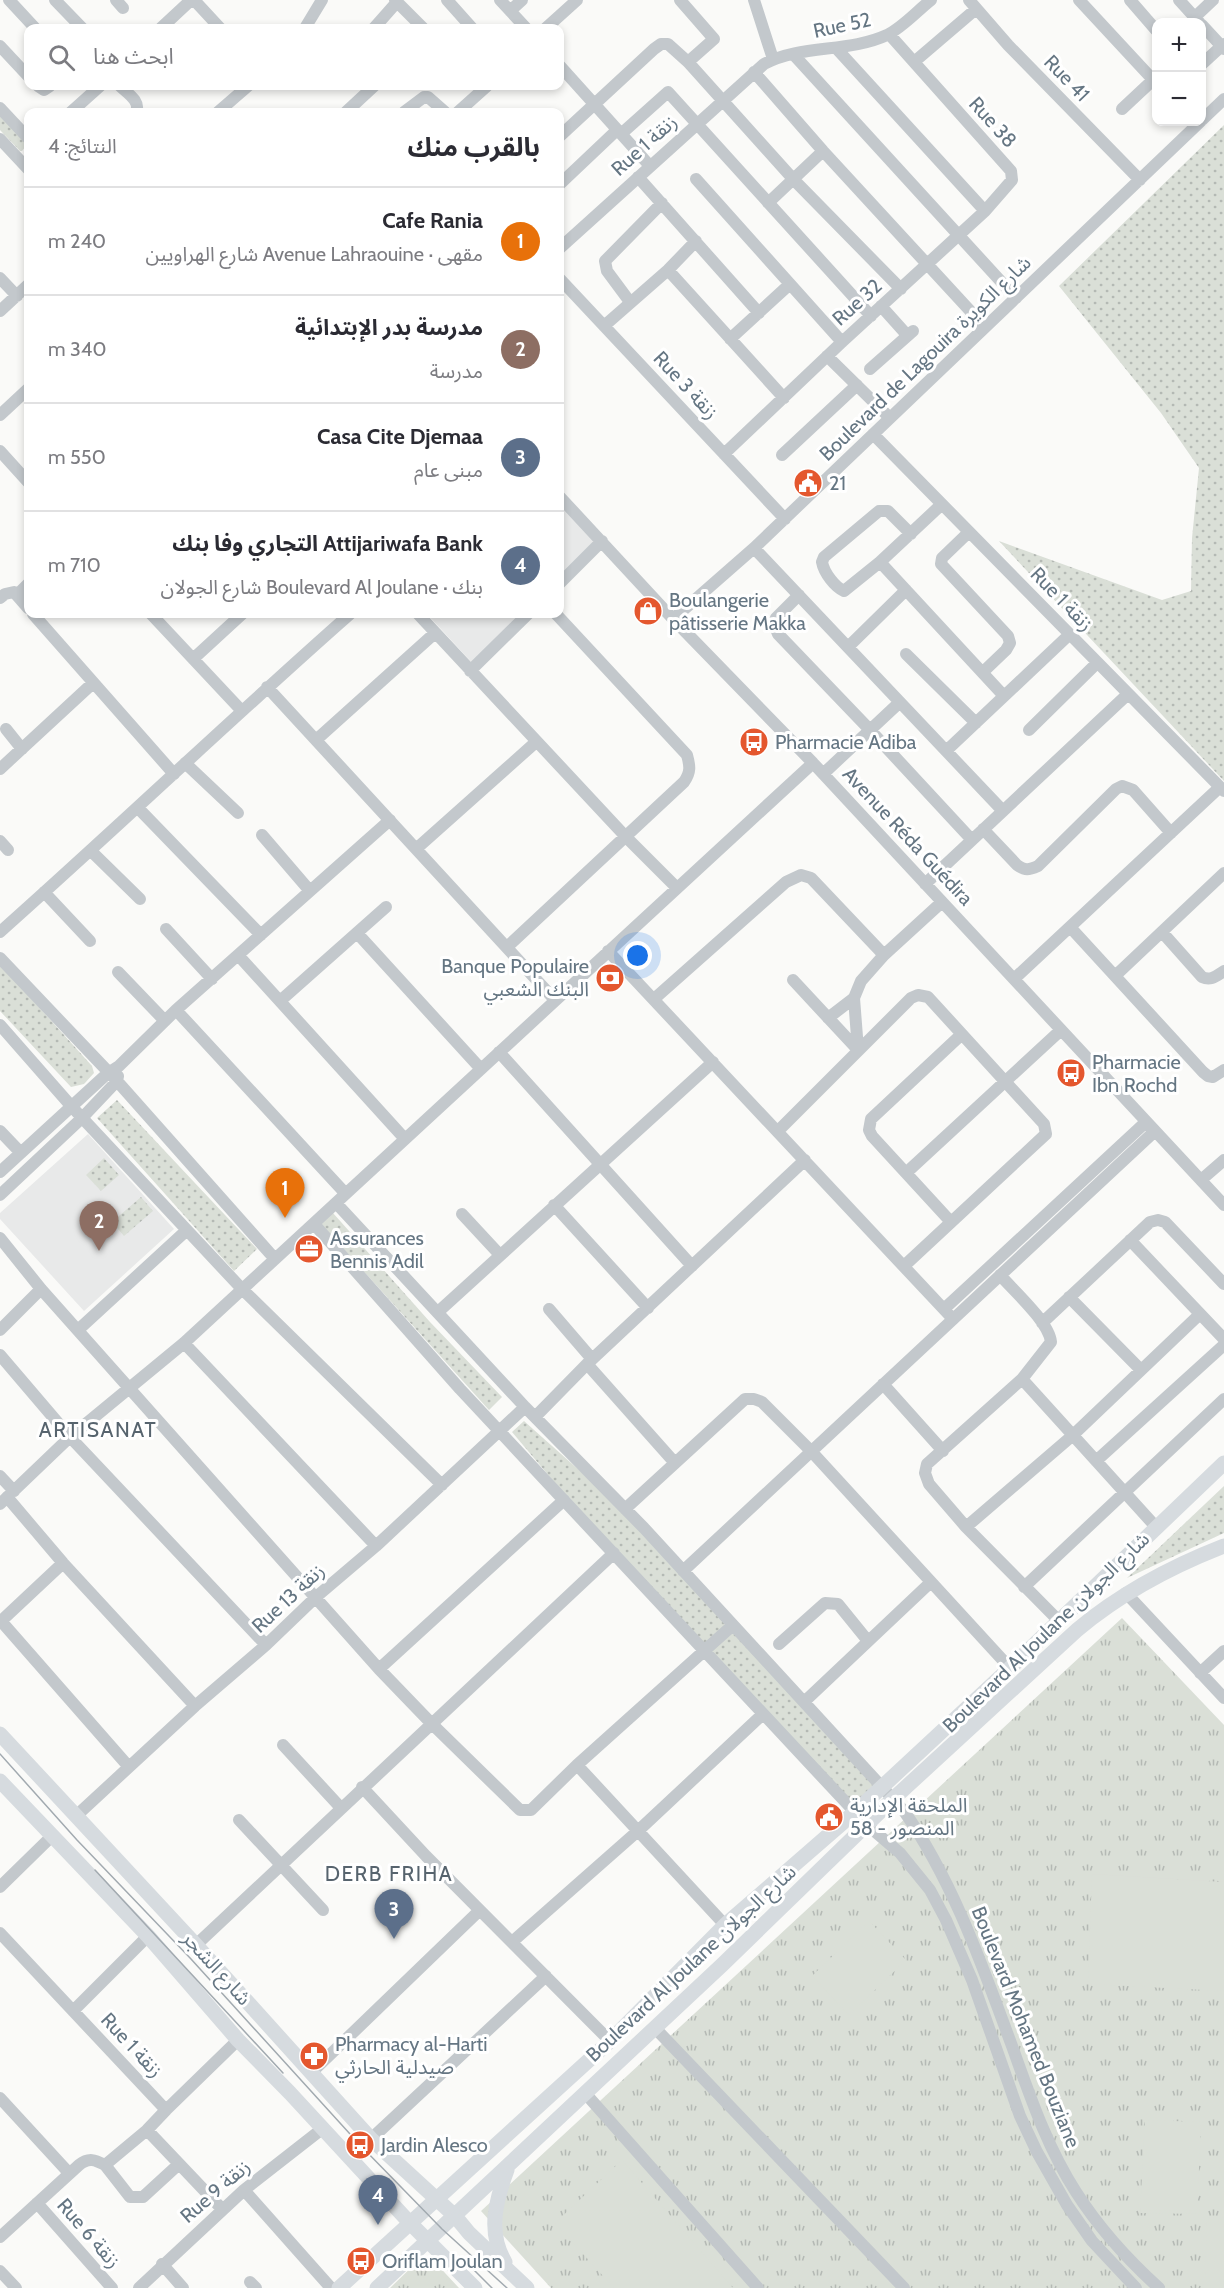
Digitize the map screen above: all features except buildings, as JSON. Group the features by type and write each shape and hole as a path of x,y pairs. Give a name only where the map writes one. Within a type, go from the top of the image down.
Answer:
{"main road":[{"name":"Boulevard Al Joulane شارع الجولان","path":"339,2288 610,2041 725,1925 855,1812 1010,1668 1224,1463"},
{"name":"Boulevard Al Joulane شارع الجولان","path":"377,2288 655,2028 892,1798 1077,1630 1126,1593 1224,1545"},
{"name":"شارع الشجر","path":"0,1734 196,1945 371,2139 512,2272"},
{"name":"شارع الشجر","path":"0,1781 148,1936 238,2040 409,2222 475,2288"},
{"path":"509,2165 496,2204 495,2222 499,2251 512,2272 527,2288"}],"street":[{"path":"9,0 31,24"},
{"path":"55,0 78,24"},
{"path":"166,24 193,0 216,24"},
{"path":"307,24 322,0"},
{"path":"447,0 468,24"},
{"path":"500,0 522,24"},
{"path":"510,11 522,0"},
{"path":"550,24 577,0"},
{"path":"680,0 714,39 688,62"},
{"path":"754,0 773,59"},
{"name":"Rue 52","path":"754,72 773,59 836,48 889,34 931,0"},
{"path":"1079,0 1152,78"},
{"path":"1130,0 1152,25"},
{"path":"1179,0 1195,18"},
{"path":"1201,18 1213,0"},
{"path":"377,24 396,1 419,24"},
{"path":"914,62 973,4"},
{"name":"Rue 41","path":"973,4 1008,45 1140,180"},
{"path":"1206,30 1223,47 1206,61"},
{"name":"Rue 38","path":"889,34 1013,175 1010,184 958,236"},
{"path":"564,132 662,44 668,44 688,62 794,180 901,289"},
{"path":"0,46 24,72"},
{"path":"836,48 985,211"},
{"path":"793,54 1016,298"},
{"path":"564,70 650,166"},
{"path":"754,72 823,152 985,327"},
{"name":"Rue 1 زنقة","path":"564,244 754,72"},
{"path":"1122,109 1152,84"},
{"path":"75,108 92,90"},
{"path":"123,90 136,108"},
{"path":"223,108 243,90"},
{"path":"350,108 370,90"},
{"path":"472,108 479,90"},
{"path":"564,180 668,92 871,316"},
{"path":"409,108 424,97 428,97 440,108"},
{"name":"Boulevard de Lagouira شارع الكويرة","path":"1206,115 1224,99"},
{"path":"0,108 24,134"},
{"name":"Boulevard de Lagouira شارع الكويرة","path":"673,619 785,519 1194,126"},
{"path":"0,139 24,158"},
{"path":"768,203 823,152"},
{"path":"638,177 759,313"},
{"path":"696,179 842,342"},
{"path":"630,302 607,271 605,261 662,203"},
{"name":"Rue 32","path":"724,454 958,236"},
{"path":"604,326 668,270 696,241"},
{"path":"668,270 784,398"},
{"path":"0,278 16,296"},
{"name":"Rue 3 زنقة","path":"564,283 785,519"},
{"path":"730,339 790,284"},
{"path":"0,311 24,289"},
{"path":"870,369 910,333 881,306"},
{"path":"827,356 890,418"},
{"path":"782,455 856,385"},
{"path":"0,415 24,393"},
{"name":"Rue 1 زنقة","path":"873,434 1222,789"},
{"path":"2,459 24,478"},
{"name":"Avenue Réda Guédira","path":"564,501 673,619 813,763 1224,1205"},
{"path":"911,534 888,511 879,511 824,557 822,562 826,573 840,590 844,591 880,562 911,534 942,504"},
{"path":"969,532 942,558 941,564 1008,636 1010,643 1006,650 982,672"},
{"path":"564,579 602,541"},
{"path":"754,548 1003,811"},
{"path":"880,562 1004,696"},
{"path":"17,595 24,588"},
{"path":"848,647 906,590"},
{"path":"0,598 10,592 17,595 24,603"},
{"path":"799,595 776,618 775,629 972,840"},
{"path":"37,618 174,774"},
{"path":"155,618 241,710"},
{"path":"193,659 238,618"},
{"path":"0,932 91,851 241,710 345,618"},
{"path":"422,618 536,742 677,888"},
{"path":"470,671 524,618"},
{"path":"507,947 684,782 690,766 687,755 560,618"},
{"path":"316,740 435,633"},
{"path":"946,751 1070,634"},
{"path":"906,654 976,723"},
{"path":"1029,730 1097,663"},
{"path":"0,769 93,682"},
{"path":"267,687 555,1000"},
{"path":"925,884 1128,694"},
{"path":"823,774 900,702"},
{"path":"6,729 22,749"},
{"path":"416,849 536,742"},
{"path":"185,763 237,813"},
{"path":"7,1497 70,1437 184,1343 813,763"},
{"path":"983,829 1017,865 1029,870 1038,866 1116,789 1122,786 1133,790 1171,833"},
{"path":"1014,979 1171,833 1222,789"},
{"path":"138,807 261,935"},
{"path":"0,1195 82,1118 115,1073 176,1010 390,820"},
{"path":"262,835 310,891"},
{"path":"91,851 140,899"},
{"path":"1116,976 1224,873"},
{"path":"654,999 786,882 801,875 811,878 884,955"},
{"path":"44,892 90,941"},
{"path":"828,1018 854,998 861,981 884,955 942,902"},
{"path":"280,1001 386,907"},
{"path":"1070,927 1203,1072 1213,1077 1224,1070"},
{"path":"166,929 212,979"},
{"path":"1162,932 1202,977 1212,978 1224,971"},
{"path":"357,933 481,1069"},
{"path":"608,951 948,1314"},
{"path":"238,955 405,1140"},
{"path":"0,958 115,1073 275,1259"},
{"path":"118,972 165,1021"},
{"path":"793,980 858,1050"},
{"path":"778,1131 911,998 918,994 928,998 962,1034 1004,1083 1044,1124 1046,1134 904,1266"},
{"path":"854,998 858,1050"},
{"name":"Boulevard Mohamed Bouziane","path":"176,1010 438,1312 525,1407 683,1570 904,1811 964,1919 1033,2106 1060,2164 1075,2191 1114,2244 1159,2288"},
{"path":"0,1025 82,1118 242,1289 442,1485"},
{"path":"906,1173 1061,1030"},
{"path":"951,1222 872,1136 869,1124 871,1119 962,1034"},
{"path":"499,1052 692,1266"},
{"path":"438,1312 713,1062"},
{"path":"0,1172 72,1107 115,1073"},
{"path":"948,1314 1000,1275 1150,1126"},
{"path":"683,1570 883,1384 948,1314 1150,1126"},
{"path":"0,1131 21,1153"},
{"path":"1201,1180 1224,1160"},
{"path":"535,1417 589,1361 805,1161"},
{"path":"554,1205 648,1308"},
{"path":"462,1214 500,1255"},
{"path":"1042,1323 1150,1222 1158,1220 1165,1222 1224,1284"},
{"name":"Boulevard Mohamed Bouziane","path":"314,1224 500,1432 866,1824 900,1853 930,1890 946,1920 972,1980 1020,2116 1037,2152 1066,2205 1092,2241 1136,2288"},
{"path":"78,1330 188,1230"},
{"path":"0,1238 41,1289 380,1669 431,1723 520,1810 531,1810 577,1765 733,1625"},
{"path":"1130,1240 1224,1339"},
{"path":"1000,1275 1042,1323 1050,1334 1051,1342 1022,1379 927,1464 925,1473 929,1484 966,1527 1059,1620"},
{"path":"0,1330 41,1289"},
{"path":"1069,1298 1141,1370"},
{"path":"549,1309 589,1361 675,1463"},
{"path":"966,1527 1072,1436 1200,1314"},
{"path":"184,1343 376,1546"},
{"path":"1096,1461 1224,1345"},
{"path":"0,1355 70,1437 266,1646"},
{"path":"1022,1379 1156,1527"},
{"path":"883,1384 943,1451"},
{"path":"625,1509 745,1399 762,1402 811,1451 1010,1668"},
{"path":"1024,1587 1123,1491 1224,1399"},
{"name":"Rue 13 زنقة","path":"76,1816 195,1706 266,1646 316,1597 376,1546 525,1407"},
{"path":"0,1476 7,1497 63,1563 195,1706"},
{"path":"380,1669 564,1500"},
{"path":"196,1945 614,1553"},
{"path":"63,1563 0,1621 129,1767"},
{"path":"804,1702 931,1582"},
{"path":"1126,1593 1224,1698"},
{"path":"779,1644 825,1603 832,1602 838,1604 868,1641"},
{"path":"1200,1673 1224,1651"},
{"path":"512,1942 639,1830 763,1714"},
{"path":"283,1745 341,1808"},
{"path":"577,1765 725,1925"},
{"path":"363,1787 479,1911 610,2041"},
{"path":"239,1820 323,1910"},
{"path":"0,1887 52,1836"},
{"path":"311,2073 479,1911"},
{"name":"Rue 1 زنقة","path":"0,1933 166,2110"},
{"path":"73,2011 148,1936"},
{"path":"371,2139 546,1976"},
{"path":"655,2028 904,2288"},
{"path":"105,2165 147,2130 238,2040"},
{"path":"585,2093 758,2288"},
{"path":"0,2098 69,2174"},
{"name":"Rue 9 زنقة","path":"139,2288 222,2209 322,2128"},
{"path":"147,2130 222,2209"},
{"path":"0,2236 85,2160 94,2159 105,2165 130,2197 137,2198 143,2197 179,2164"},
{"path":"244,2190 331,2288"},
{"name":"Rue 6 زنقة","path":"37,2203 112,2288"},
{"path":"162,2264 183,2288"},
{"path":"0,2271 16,2288"}],"shaded area":[{"path":"564,494 607,542 564,583"},
{"path":"431,618 527,618 475,666"},
{"path":"88,1134 174,1229 84,1311 0,1219 0,1213"}],"green space":[{"path":"0,115 24,141 22,151 20,151 0,130"},
{"path":"1224,125 1224,781 999,541 1162,600 1191,591 1192,538 1199,468 1161,413 1059,286"},
{"path":"0,964 92,1066 94,1073 84,1084 71,1087 0,1011"},
{"path":"117,1100 257,1249 234,1271 97,1118"},
{"path":"104,1158 119,1175 101,1191 86,1175"},
{"path":"141,1197 153,1211 124,1236 112,1222"},
{"path":"333,1213 430,1322 502,1397 489,1410 321,1224"},
{"path":"524,1421 644,1528 882,1787 855,1812 614,1553 512,1432"},
{"path":"1224,1486 1224,1533 1127,1578"},
{"path":"1122,1618 1224,1725 1224,2288 551,2288 481,2211"},
{"path":"1092,1874 1224,1882 1224,1991 1088,1984"},
{"path":"869,1921 906,1960 849,2015 812,1976"},
{"path":"1145,2120 1201,2122 1197,2214 1140,2213"},
{"path":"622,2160 733,2288 614,2288 555,2223"},
{"path":"1207,2218 1224,2218 1224,2279 1205,2279"},
{"path":"420,2259 432,2259 459,2288 390,2288"}],"tram line":[{"path":"0,1754 360,2145 442,2229 507,2288"},
{"path":"95,1870 283,2073"},
{"path":"460,2256 492,2288"}],"place":[{"name":"21","path":"808,483"},
{"name":"Boulangerie pâtisserie Makka","path":"648,611"},
{"name":"Pharmacie Adiba","path":"754,742"},
{"name":"Banque Populaire البنك الشعبي","path":"610,978"},
{"name":"Pharmacie Ibn Rochd","path":"1071,1073"},
{"name":"Cafe Rania","path":"285,1218"},
{"name":"Assurances Bennis Adil","path":"309,1249"},
{"name":"مدرسة بدر الإبتدائية","path":"99,1251"},
{"name":"الملحقة الإدارية 58 - المنصور","path":"829,1817"},
{"name":"Casa Cite Djemaa","path":"394,1939"},
{"name":"Pharmacy al-Harti صيدلية الحارثي","path":"314,2056"},
{"name":"Jardin Alesco","path":"360,2145"},
{"name":"Attijariwafa Bank التجاري وفا بنك","path":"378,2225"},
{"name":"Oriflam Joulan","path":"361,2261"}],"district":[{"name":"ARTISANAT","path":"98,1430"},
{"name":"DERB FRIHA","path":"389,1874"}]}
